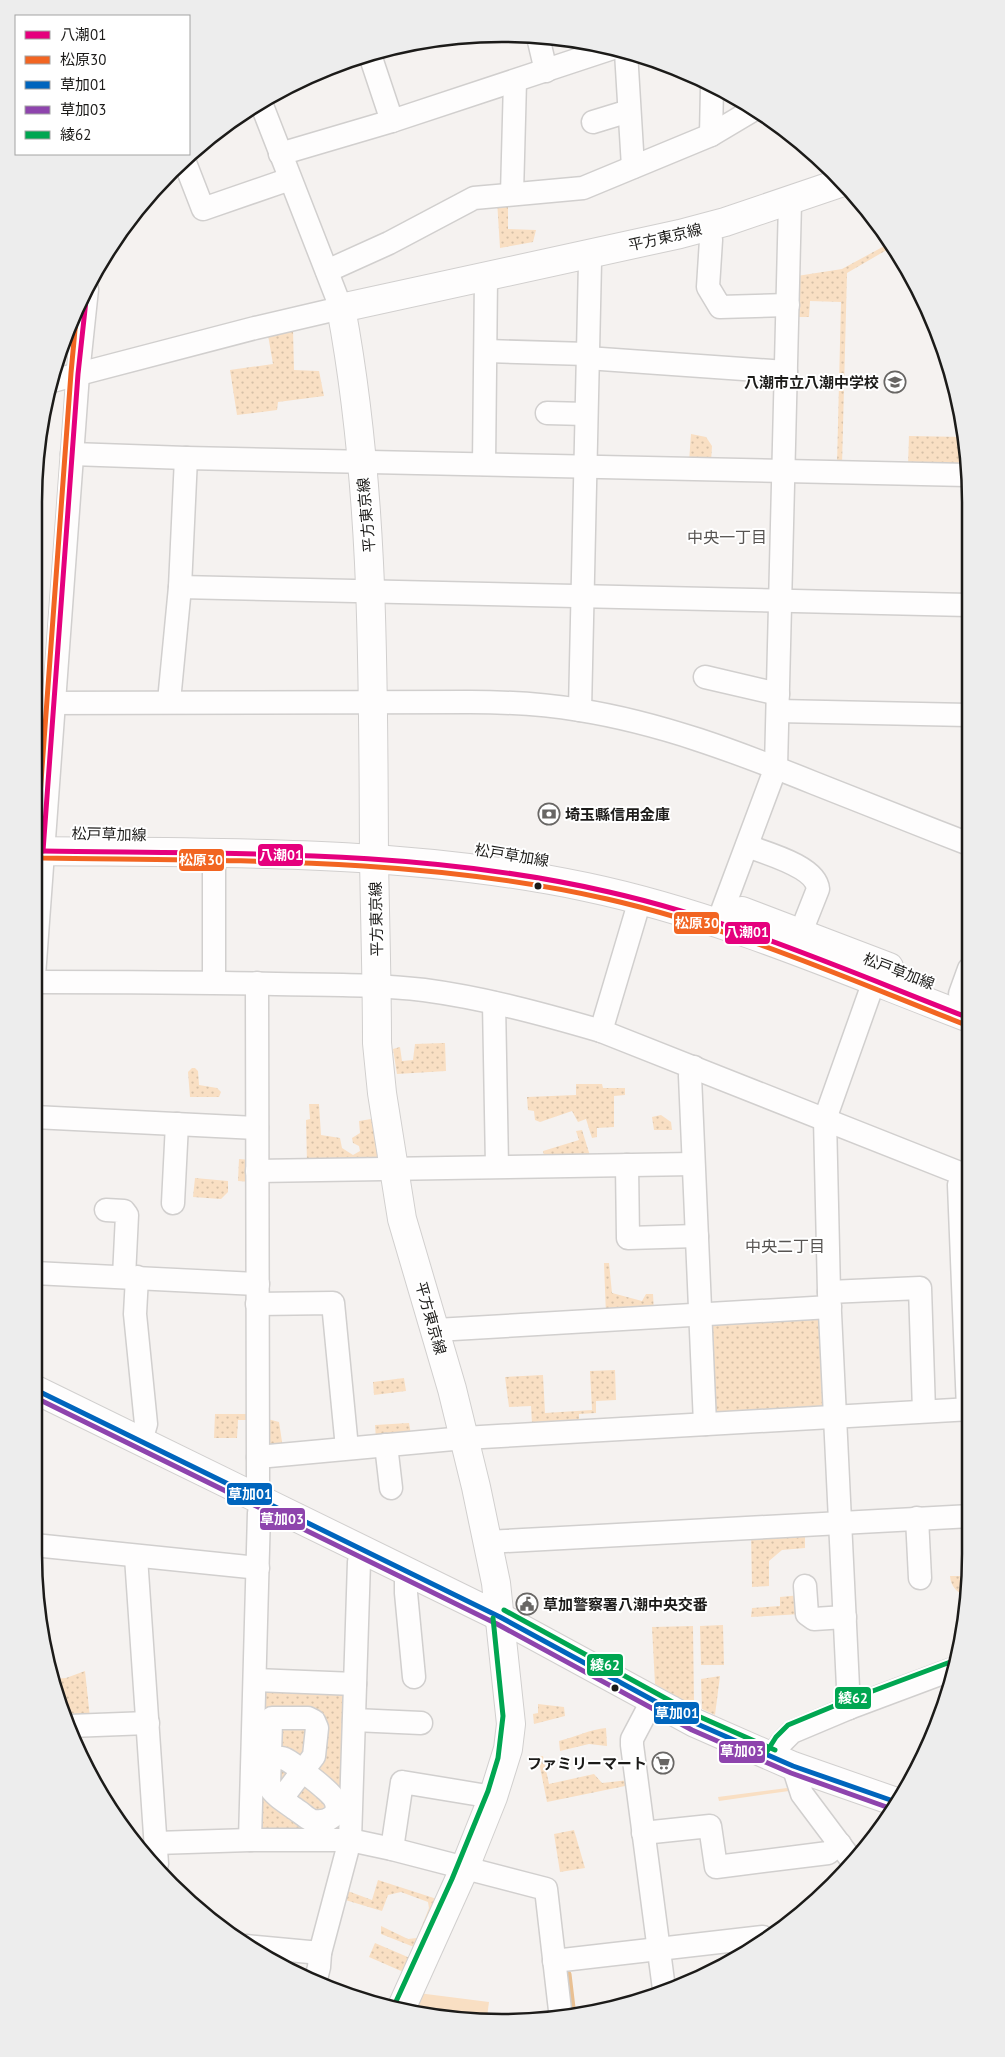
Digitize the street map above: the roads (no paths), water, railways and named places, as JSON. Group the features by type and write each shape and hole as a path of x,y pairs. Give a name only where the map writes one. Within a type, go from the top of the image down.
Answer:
{"main road":[{"name":"平方東京線","path":"403,2004 465,1867 493,1796 508,1749 511,1724 496,1583 464,1438 436,1330 402,1219 393,1168 377,1043 374,701 369,532 351,368 341,308 708,227 790,202 835,185"},
{"name":"松戸草加線","path":"42,842 330,836 374,848 454,865 540,878 640,900 722,914 801,932 962,993"},
{"name":"松戸草加線","path":"42,842 214,854 374,848 466,848 542,859 619,875 722,914 874,981 962,994"},
{"path":"42,1393 500,1617 695,1724 782,1761 891,1800"}],"street":[{"path":"540,44 546,71"},
{"path":"280,154 392,121 599,53"},
{"path":"626,59 633,167"},
{"path":"372,61 392,121"},
{"path":"512,194 515,81"},
{"path":"711,135 712,93"},
{"path":"59,379 255,328 341,308 264,110"},
{"path":"593,122 629,111"},
{"path":"327,272 389,243 474,198 583,188 711,135 747,113"},
{"path":"187,168 203,209 290,179"},
{"path":"722,914 776,768 790,202"},
{"path":"708,227 711,240 708,287 720,307 788,305"},
{"path":"580,710 590,262 588,254"},
{"path":"484,464 487,351 486,277"},
{"path":"42,759 44,703 72,454 78,374 86,309"},
{"path":"487,351 587,356 786,372"},
{"path":"547,412 586,414"},
{"path":"72,454 962,476"},
{"path":"169,701 180,587 186,458"},
{"path":"180,587 962,605"},
{"path":"705,676 778,702 962,715"},
{"path":"44,703 169,701 503,702 580,710 646,724 696,738 962,841"},
{"path":"746,846 805,869 818,884 818,889 801,932"},
{"path":"214,854 214,982"},
{"path":"601,1030 640,900"},
{"path":"849,1708 830,1299 825,1118 874,981"},
{"path":"42,982 214,982 377,986 425,990 494,1002 601,1030 962,1173"},
{"path":"250,1840 259,1513 257,983"},
{"path":"494,1002 497,1166"},
{"path":"694,1067 690,1076 705,1424"},
{"path":"42,1117 257,1128"},
{"path":"173,1203 177,1124"},
{"path":"627,1164 628,1238 696,1236"},
{"path":"257,1171 693,1164"},
{"path":"962,1181 959,1186 962,1253"},
{"path":"106,1210 124,1211 127,1214 130,1277 146,1424 141,1441"},
{"path":"42,1273 130,1277 333,1304 347,1448"},
{"path":"436,1330 701,1316 920,1288 924,1411"},
{"path":"258,1457 464,1438 962,1409"},
{"path":"386,1445 390,1488"},
{"path":"487,1542 962,1516"},
{"path":"918,1518 920,1578"},
{"path":"42,1546 258,1568"},
{"path":"317,1975 320,1953 350,1840 344,1801 354,1720 359,1562 364,1550"},
{"path":"136,1556 155,1855 250,1840 350,1840 465,1867 546,1889 560,2011"},
{"path":"406,1570 406,1593 414,1677"},
{"path":"805,1586 808,1614 814,1619 845,1617"},
{"path":"849,1857 802,1794 782,1761 782,1742 792,1732 849,1708 948,1671"},
{"path":"255,1680 355,1684"},
{"path":"652,1701 632,1739 632,1746 663,1985"},
{"path":"282,1798 316,1751 317,1728 314,1721 308,1718 272,1718 269,1786 282,1798 310,1820 315,1821 326,1821 331,1818 344,1801"},
{"path":"354,1720 421,1723"},
{"path":"76,1726 148,1723"},
{"path":"270,1757 286,1759 330,1793 344,1801"},
{"path":"392,1849 402,1782 493,1796"},
{"path":"644,1834 710,1826 716,1867 828,1853 840,1844"},
{"path":"554,1961 757,1938"},
{"path":"264,1948 320,1953"}],"waterway":[{"path":"569,1974 573,2009"}],"place":[{"name":"八潮市立八潮中学校","path":"895,382"},
{"name":"埼玉縣信用金庫","path":"549,814"},
{"name":"草加警察署八潮中央交番","path":"527,1604"},
{"name":"ファミリーマート","path":"663,1763"}],"district":[{"name":"中央一丁目","path":"727,537"},
{"name":"中央二丁目","path":"785,1246"}]}
